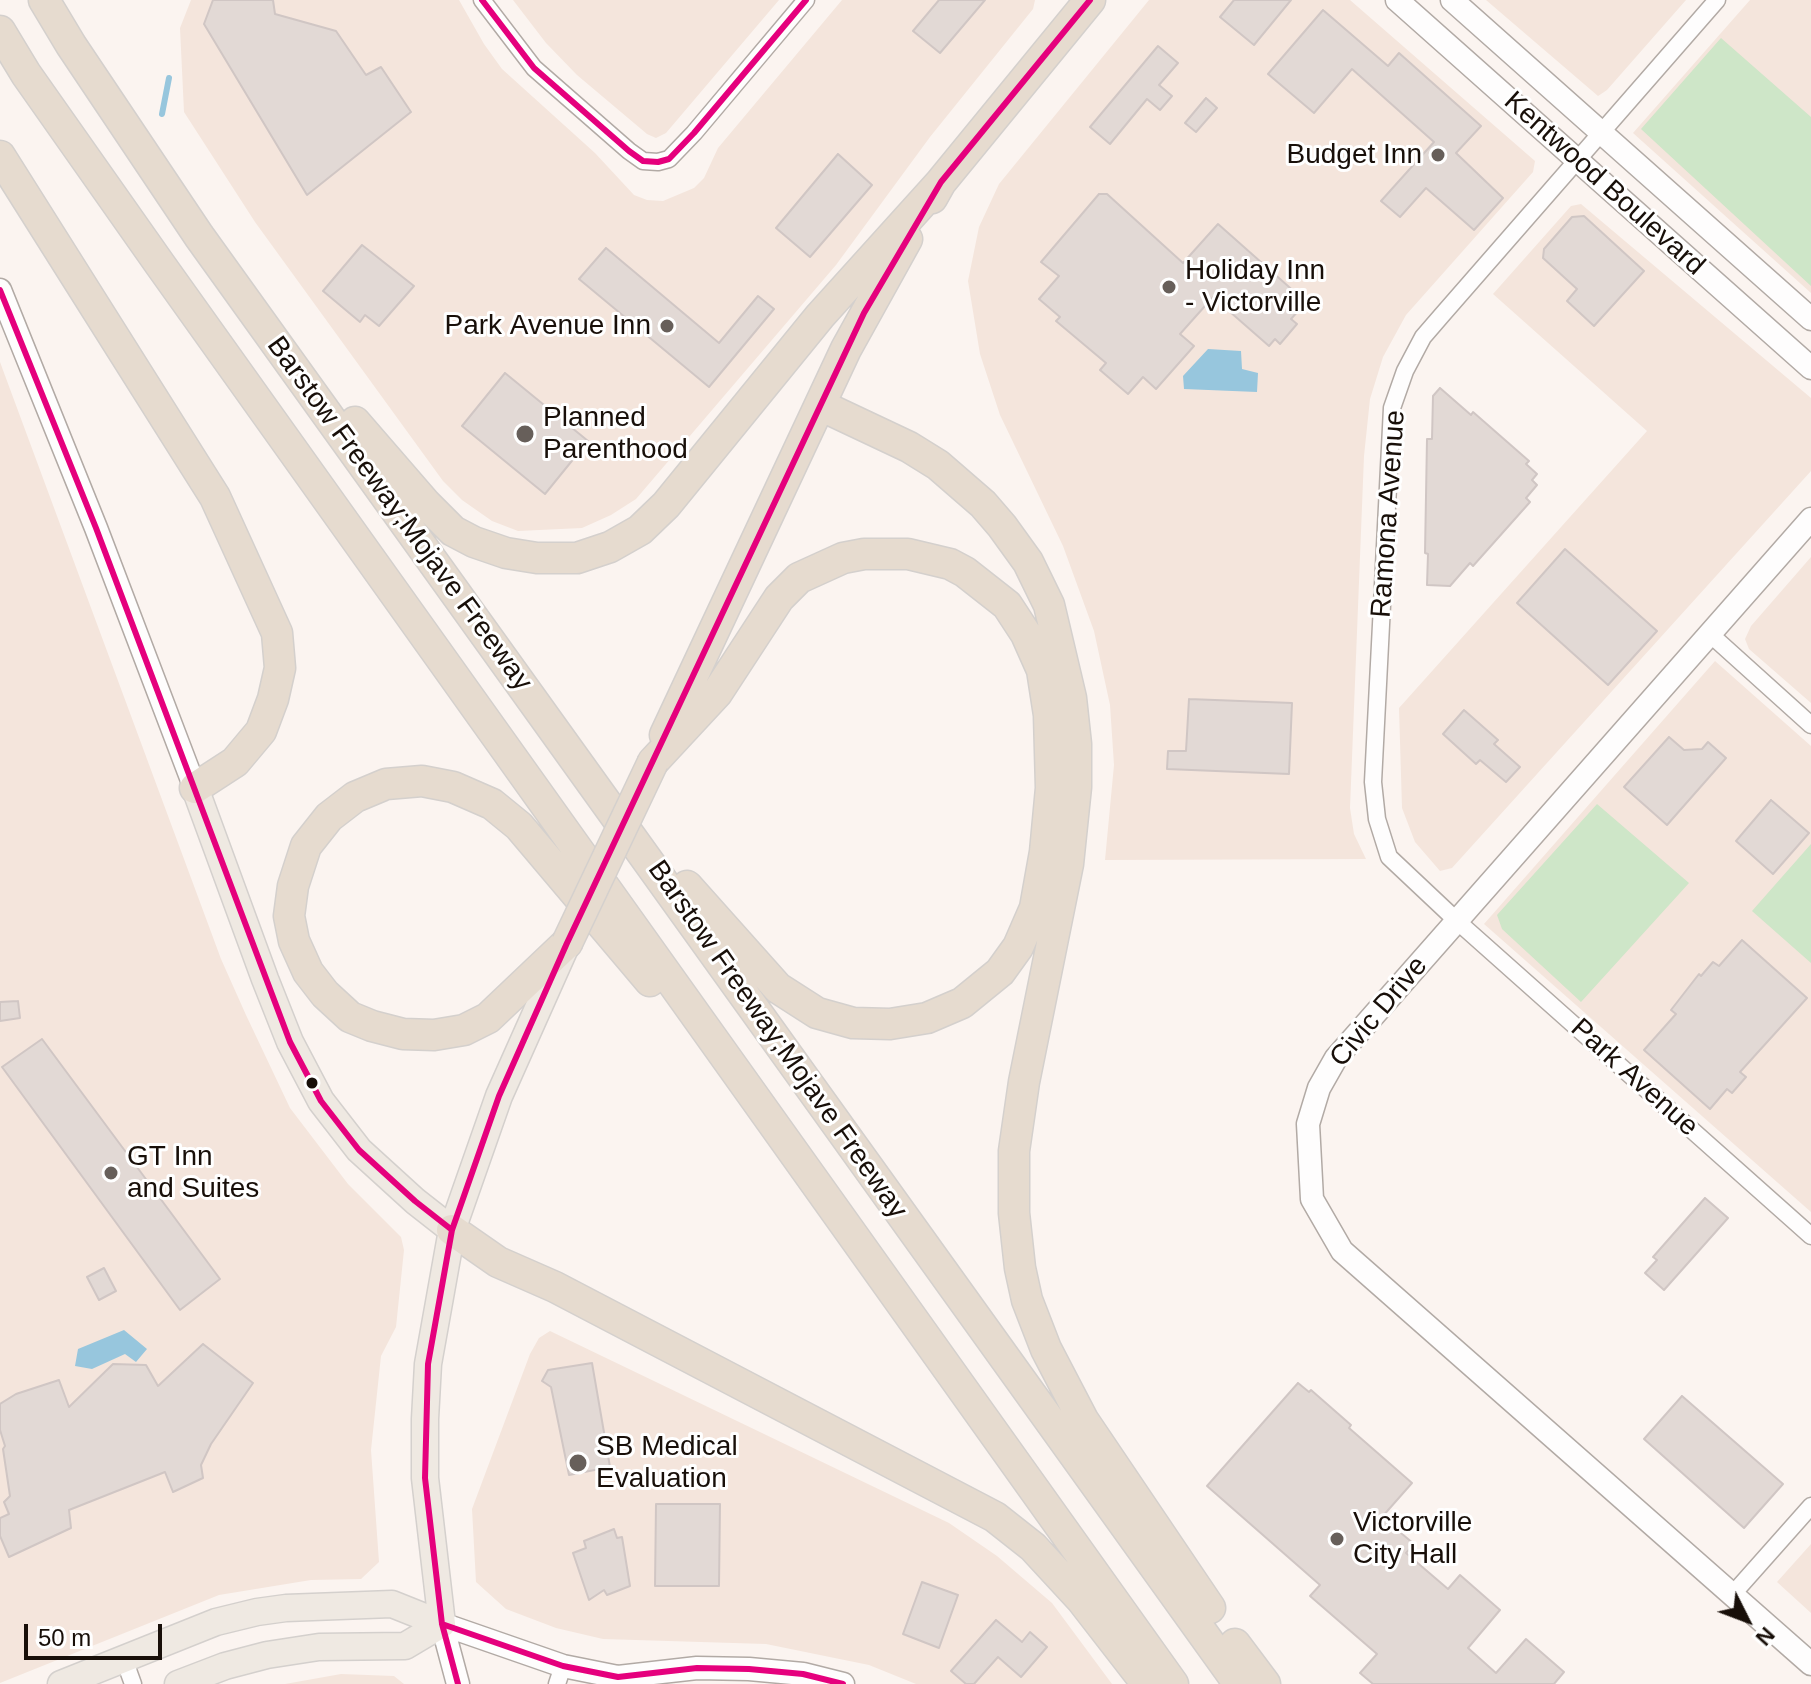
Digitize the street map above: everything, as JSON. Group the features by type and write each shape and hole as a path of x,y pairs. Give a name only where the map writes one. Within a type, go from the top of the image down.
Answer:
{"highway":[{"name":"Barstow Freeway;Mojave Freeway","path":"44,0 199,236 1239,1684"},
{"path":"199,236 402,478 453,531 506,553 537,558 577,558 610,547 640,530 666,505 820,316 941,182 1090,0"},
{"name":"Barstow Freeway;Mojave Freeway","path":"0,31 26,74 159,263 1173,1684"},
{"path":"0,156 215,497 277,633 280,668 261,731 235,762 195,788"},
{"path":"783,1138 519,826 492,804 453,787 422,781 386,784 355,797 329,817 306,846 293,886 289,916 294,941 308,972 325,994 350,1017 403,1034 449,1033 464,1030 488,1018 567,943 653,762 864,313 941,182"},
{"path":"820,405 909,447 983,504 1017,545 1039,581 1049,605 1071,698 1076,787 1068,864 1024,1082 1014,1151 1014,1213 1020,1268 1027,1300 1046,1349 1083,1420 1146,1517 1265,1684"},
{"path":"563,740 767,977 789,998 817,1013 853,1023 890,1024 945,1012 991,981 1018,947 1027,930 1042,878 1049,827 1051,741 1042,670 1026,634 1007,605 980,581 950,564 908,554 864,554 824,565 799,578 779,598 717,693 653,762"},
{"path":"452,1230 498,1262 555,1287 995,1517 1033,1547 1081,1599 1147,1684"}],"main road":[{"path":"195,788 290,1042 321,1101 359,1150 452,1230"},
{"path":"442,1624 425,1478 425,1419 428,1364 452,1230 499,1096 567,943"},
{"path":"61,1684 216,1622 286,1608 392,1604 442,1624"},
{"path":"178,1684 225,1666 267,1655 319,1647 405,1646 442,1624"}],"street":[{"path":"482,0 534,68 633,155 643,161 658,162 669,159 694,133 806,0"},
{"name":"Kentwood Boulevard","path":"1397,0 1811,368"},
{"name":"Kentwood Boulevard","path":"1452,0 1811,319"},
{"name":"Ramona Avenue","path":"1457,921 1389,857 1377,819 1373,782 1392,408 1405,371 1423,337 1717,0"},
{"path":"3,306 195,788"},
{"name":"Civic Drive","path":"1811,519 1336,1058 1319,1088 1308,1124 1312,1199 1342,1251 1811,1664"},
{"path":"1710,634 1811,725"},
{"name":"Park Avenue","path":"1457,921 1811,1236"},
{"path":"1732,1595 1811,1506"},
{"path":"442,1624 560,1675 614,1680 697,1668 749,1677 803,1674 843,1684"},
{"path":"442,1624 458,1684"},
{"path":"124,1659 133,1684"}],"shaded area":[{"path":"191,0 459,0 502,69 595,153 634,195 663,201 694,188 704,178 718,148 842,0 1035,0 1033,9 930,137 836,265 636,499 582,528 518,531 492,521 462,500 443,481 255,222 184,112 180,28"},
{"path":"513,0 779,0 666,133 656,138 647,134 577,75 546,43"},
{"path":"1149,0 1350,0 1535,161 1533,172 1406,315 1383,357 1370,399 1364,456 1350,808 1354,834 1366,859 1105,860 1114,765 1110,705 1094,631 1063,546 1000,415 980,354 968,281 979,227 999,184"},
{"path":"1486,0 1686,0 1607,90 1598,96"},
{"path":"1750,0 1811,0 1811,293 1633,133"},
{"path":"1581,204 1811,398 1811,471 1452,868 1440,871 1415,842 1402,808 1399,708 1647,431 1493,294 1571,206"},
{"path":"0,362 221,959 246,1015 290,1108 348,1184 401,1237 404,1250 396,1327 381,1356 371,1450 379,1562 361,1579 311,1580 219,1595 0,1683"},
{"path":"1811,557 1811,703 1749,649 1745,639 1751,626"},
{"path":"1715,661 1811,746 1811,1212 1484,924"},
{"path":"550,1331 949,1523 997,1556 1052,1603 1112,1684 916,1684 869,1665 766,1644 603,1639 556,1628 506,1609 476,1582 472,1509 530,1354 539,1338"},
{"path":"1811,1544 1811,1613 1777,1582"},
{"path":"341,1674 394,1676 404,1684 285,1684"}],"green space":[{"path":"1721,38 1811,117 1811,286 1641,129"},
{"path":"1597,804 1689,883 1581,1002 1502,929 1497,915"},
{"path":"1811,844 1811,963 1752,911"}],"water":[{"path":"1208,349 1241,351 1242,369 1258,373 1257,392 1184,389 1183,376"},
{"path":"124,1330 147,1349 136,1362 125,1354 92,1369 75,1366 78,1349"}],"building":[{"path":"213,0 273,0 275,14 336,31 366,75 381,67 411,112 307,195 204,24"},
{"path":"939,0 985,0 940,53 913,31"},
{"path":"1234,0 1291,0 1254,45 1220,17"},
{"path":"1323,10 1388,66 1399,53 1481,126 1456,153 1503,198 1474,230 1426,188 1400,217 1381,201 1434,142 1352,69 1314,113 1268,74"},
{"path":"1158,46 1178,63 1159,85 1172,96 1160,110 1147,99 1110,144 1090,127"},
{"path":"1206,98 1217,108 1196,132 1185,123"},
{"path":"838,154 872,185 810,257 776,228"},
{"name":"Holiday Inn - Victorville","path":"1099,194 1107,194 1183,263 1218,224 1306,302 1291,319 1297,324 1280,344 1275,339 1269,346 1213,297 1180,334 1194,346 1156,389 1143,377 1128,394 1100,370 1106,363 1056,321 1060,317 1039,299 1059,276 1041,262"},
{"path":"1584,216 1644,271 1594,326 1567,301 1577,289 1543,258 1544,249 1572,217"},
{"path":"362,245 414,286 379,326 365,315 360,322 323,291"},
{"name":"Park Avenue Inn","path":"606,248 719,343 758,296 774,309 709,387 579,279"},
{"name":"Planned Parenthood","path":"505,373 588,441 545,494 462,426"},
{"path":"1440,388 1529,461 1526,464 1537,474 1532,480 1537,485 1526,498 1530,502 1473,566 1470,563 1450,586 1427,585 1428,554 1425,553 1427,439 1432,439 1433,396"},
{"path":"1565,549 1657,631 1608,685 1517,603"},
{"path":"1189,699 1292,703 1289,774 1167,769 1168,751 1186,751"},
{"path":"1464,710 1498,740 1494,744 1520,767 1506,782 1480,760 1476,764 1443,734"},
{"path":"1669,737 1684,750 1702,749 1708,742 1726,758 1667,825 1624,787"},
{"path":"1771,800 1809,833 1773,874 1736,841"},
{"path":"1742,940 1807,998 1740,1072 1746,1077 1732,1093 1727,1089 1710,1109 1644,1050 1676,1014 1671,1010 1699,974 1701,976 1713,962 1719,966"},
{"path":"18,1001 20,1018 0,1021 0,1002"},
{"name":"GT Inn and Suites","path":"42,1039 220,1279 180,1310 2,1067"},
{"path":"1705,1198 1728,1218 1664,1290 1645,1273 1657,1260 1653,1257"},
{"path":"104,1268 116,1291 99,1300 87,1277"},
{"path":"203,1344 253,1383 211,1444 201,1465 203,1478 173,1492 165,1472 69,1510 71,1528 9,1557 0,1536 0,1518 9,1514 4,1502 10,1496 5,1446 0,1430 0,1404 16,1394 59,1380 69,1407 113,1364 146,1365 158,1386"},
{"path":"592,1363 610,1467 569,1475 551,1387 542,1381 548,1370"},
{"name":"Victorville City Hall","path":"1298,1383 1309,1392 1311,1390 1351,1425 1349,1428 1412,1483 1382,1517 1414,1544 1406,1553 1448,1589 1460,1575 1500,1610 1468,1648 1496,1673 1526,1639 1564,1672 1554,1684 1373,1684 1360,1673 1377,1654 1310,1596 1320,1585 1207,1486"},
{"path":"1682,1396 1783,1484 1744,1528 1644,1439"},
{"path":"656,1504 720,1504 719,1586 655,1586"},
{"path":"614,1529 617,1538 622,1537 630,1586 607,1595 604,1590 589,1600 573,1553 586,1548 584,1541"},
{"path":"922,1582 958,1595 939,1648 903,1634"},
{"path":"996,1620 1022,1642 1030,1632 1047,1647 1021,1677 998,1657 974,1684 966,1684 951,1671"}],"waterway":[{"path":"162,114 169,78"}],"transit line":[{"path":"482,0 534,68 629,151 643,161 658,162 669,159 694,133 806,0"},
{"path":"458,1684 442,1624 425,1478 428,1364 452,1230 499,1096 567,943 864,313 941,182 1090,0"},
{"path":"0,290 96,528 290,1042 321,1101 359,1150 452,1230"},
{"path":"442,1624 563,1666 618,1677 697,1668 749,1669 803,1674 843,1684"}],"place":[{"name":"Budget Inn","path":"1438,155"},
{"name":"Holiday Inn - Victorville","path":"1169,287"},
{"name":"Park Avenue Inn","path":"667,326"},
{"name":"Planned Parenthood","path":"525,434"},
{"name":"GT Inn and Suites","path":"111,1173"},
{"name":"SB Medical Evaluation","path":"578,1463"},
{"name":"Victorville City Hall","path":"1337,1539"}]}
